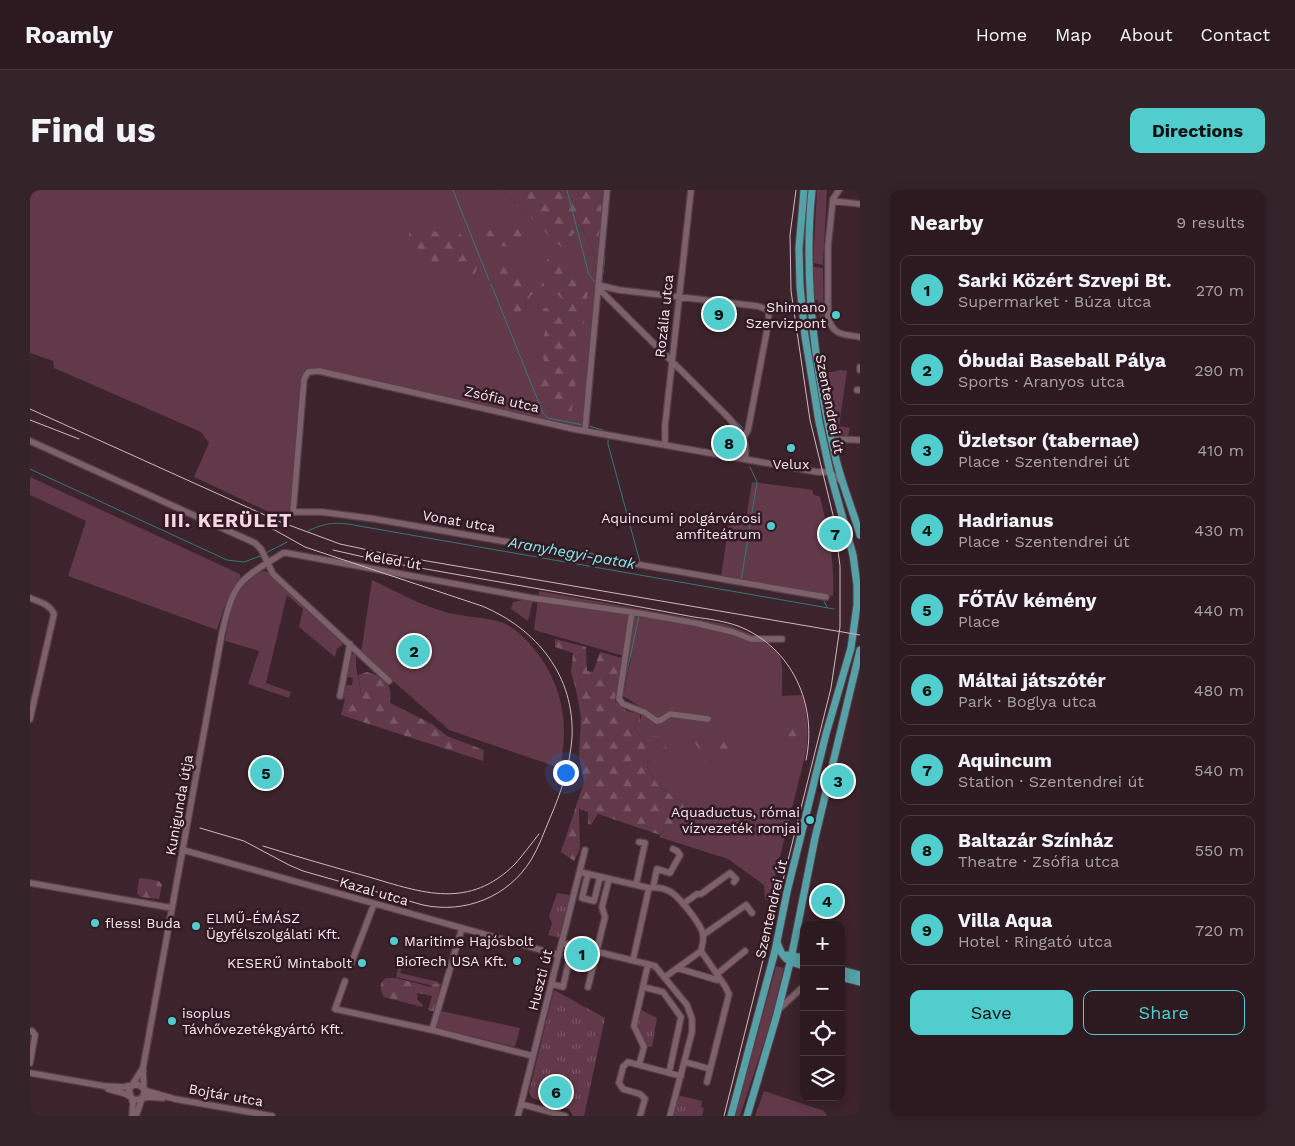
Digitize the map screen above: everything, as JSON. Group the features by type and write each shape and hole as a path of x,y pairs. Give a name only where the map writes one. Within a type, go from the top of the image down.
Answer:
{"main road":[{"name":"Szentendrei út","path":"731,1116 773,961 787,892 826,734 851,648 857,617 854,560 830,472 811,381 800,286 799,248 804,190"},
{"name":"Szentendrei út","path":"812,190 808,247 810,308 818,372 835,456 860,535"},
{"name":"Szentendrei út","path":"746,1116 778,1010 791,959 815,838 860,652"},
{"path":"777,942 783,956 800,964"},
{"path":"773,961 783,956"},
{"path":"791,959 800,958"},
{"path":"845,971 860,975"},
{"path":"845,978 860,982"}],"street":[{"path":"585,430 607,190"},
{"name":"Rozália utca","path":"665,444 665,426 691,190"},
{"path":"839,190 833,201 828,246 828,317 831,326 836,332 860,337"},
{"path":"833,201 860,204"},
{"path":"598,287 764,307 769,310 768,325 748,430 744,437"},
{"path":"598,287 728,418 744,437 746,445 745,459"},
{"name":"Zsófia utca","path":"293,512 304,379 305,375 312,371 585,430 817,472 830,472"},
{"path":"836,439 860,440"},
{"path":"30,442 255,543 261,549 273,574 389,681"},
{"path":"835,456 830,472 842,482"},
{"name":"Vonat utca","path":"293,512 316,511 375,519 826,597"},
{"name":"Keled út","path":"267,561 287,553 532,598 638,613 713,627 751,639 782,640"},
{"name":"Kunigunda útja","path":"134,1116 144,1094 143,1068 222,633 229,605 240,582 267,561"},
{"path":"30,598 48,605 53,611 54,616 30,720"},
{"path":"638,613 619,699 623,704 644,712 657,721 670,714 708,719"},
{"path":"340,696 350,644"},
{"path":"636,885 646,843 639,842"},
{"path":"633,960 657,869 670,873 680,855 673,849"},
{"name":"Kazal utca","path":"183,850 559,955"},
{"name":"Huszti út","path":"518,1116 585,850"},
{"path":"580,872 671,891 700,927 703,935 702,951 728,991 729,998 707,1082"},
{"path":"683,904 697,894 701,894 730,873 736,879 734,882"},
{"path":"588,874 582,898 594,901 600,877"},
{"path":"588,987 605,917 602,907 609,879"},
{"path":"30,883 172,908"},
{"path":"351,964 374,904"},
{"path":"703,935 746,905 752,913"},
{"path":"432,1030 462,928"},
{"path":"562,943 633,960 657,968 688,1005 691,1015 692,1032 670,1116"},
{"path":"665,977 702,951"},
{"path":"677,968 717,980 745,951"},
{"path":"552,984 563,987 569,961 572,958 594,960"},
{"path":"639,1065 644,1047 634,1026 648,964"},
{"path":"345,981 335,1009 432,1030 533,1056"},
{"path":"647,988 663,992 681,1017 669,1073"},
{"path":"778,1010 800,990"},
{"path":"681,1017 691,1015"},
{"path":"30,1063 35,1035 32,1031"},
{"path":"640,1116 645,1099 640,1094 623,1089 619,1083 623,1067 628,1062 681,1076"},
{"path":"685,1062 710,1069"},
{"name":"Kunigunda útja","path":"134,1116 133,1104 128,1091 143,1068"},
{"path":"30,1073 104,1086 130,1096 135,1100 141,1098"},
{"path":"104,1086 139,1084 143,1089"},
{"name":"Bojtár utca","path":"143,1089 175,1099 272,1116"},
{"name":"Bojtár utca","path":"141,1098 175,1099"},
{"path":"521,1104 565,1116"}],"green space":[{"path":"30,190 502,190 561,246 581,226 593,249 598,288 585,430 308,373 293,506 284,519 194,477 209,443 201,432 54,368 53,361 30,353"},
{"path":"502,190 607,190 598,288 593,249 581,226 561,247"},
{"path":"817,190 827,190 823,265 813,263"},
{"path":"413,226 437,232 460,233 478,265 474,276 461,271 453,264 421,263 409,239 409,233"},
{"path":"510,227 521,228 529,236 527,243 516,247 506,247 488,242 472,243 467,237 472,229 497,231"},
{"path":"551,250 583,281 588,291 571,417 554,414 547,405 533,374 544,361 541,347 546,327 540,315 544,308 563,306 562,299 553,290 555,277 549,271 546,263"},
{"path":"501,266 523,277 544,283 544,290 531,295 528,302 530,312 527,316 514,312 510,305 510,295 491,276 489,267"},
{"path":"814,267 823,268 824,317 820,318 818,300 815,300"},
{"path":"841,370 847,371 839,426 850,428 848,436 836,434 829,405 826,373"},
{"path":"30,477 240,574 241,579 229,597 217,630 68,576 86,521 30,495"},
{"path":"752,482 813,490 813,494 820,497 830,546 833,596 721,577 729,522 745,525"},
{"path":"263,571 269,573 277,583 283,586 342,640 342,645 337,649 335,657 299,627 303,609 287,595 266,683 291,692 289,698 248,684 259,651 225,641 231,610 239,591 253,576"},
{"path":"372,580 429,607 506,624 525,639 549,671 560,698 564,739 560,768 449,730 361,653"},
{"path":"539,591 724,624 757,638 773,648 778,654 782,664 782,696 802,695 806,715 807,748 769,901 765,899 764,885 728,859 659,837 682,814 688,805 659,787 648,769 647,764 651,757 647,750 649,746 664,752 666,750 659,736 640,736 633,726 640,721 642,713 654,721 670,712 659,718 623,696 631,658 534,630"},
{"path":"527,599 533,600 528,621 511,609 513,602"},
{"path":"555,639 586,647 587,671 593,672 600,652 622,658 615,701 626,711 640,714 640,721 633,726 640,736 659,736 663,739 667,750 663,752 653,746 649,746 647,750 651,757 647,764 648,769 659,787 688,805 684,813 660,835 598,814 591,825 588,824 588,812 579,809 580,849 574,861 561,852 584,782 579,756 581,717 571,672 573,653 555,647"},
{"path":"355,653 361,694 345,689 346,685 352,685 353,678 347,677 351,655"},
{"path":"367,672 378,676 387,683 390,692 390,703 432,724 447,736 484,750 483,761 341,715 345,699 342,698 345,689 361,694 358,675"},
{"path":"794,724 796,739 793,748 785,749 779,739 781,728"},
{"path":"701,733 706,734 708,740 705,759 707,766 693,761 691,749 697,751 699,749 694,742 695,736"},
{"path":"724,738 731,743 734,758 729,764 717,768 713,755 717,746"},
{"path":"139,879 159,881 162,885 159,899 141,897 137,893"},
{"path":"557,893 570,895 560,938 548,935 552,923 549,916"},
{"path":"401,956 443,966 442,968 404,959 400,973 439,982 438,984 435,983 433,986 396,977"},
{"path":"776,966 784,968 771,1021 740,1116 735,1116"},
{"path":"387,978 396,978 431,987 435,983 441,984 434,1011 429,1011 428,1009 432,996 418,993 417,999 423,1005 422,1007 384,997 381,986 382,982"},
{"path":"554,990 605,1018 584,1116 573,1116 569,1109 532,1098 529,1092"},
{"path":"641,1010 657,1018 652,1047 645,1046 637,1025"},
{"path":"441,1011 520,1028 515,1047 438,1028"},
{"path":"764,1091 824,1111 827,1116 755,1116"},
{"path":"677,1095 702,1101 701,1107 704,1108 702,1116 672,1116"}],"waterway":[{"path":"453,190 489,280"},
{"path":"567,190 589,275 596,283"},
{"path":"602,281 605,256"},
{"path":"491,284 543,413 548,418 583,425"},
{"path":"604,290 611,297"},
{"path":"696,381 743,428"},
{"path":"589,426 603,430"},
{"path":"608,438 640,562"},
{"path":"741,581 757,482 750,467"},
{"name":"Aranyhegyi-patak","path":"30,469 227,560 244,562 263,555"},
{"name":"Aranyhegyi-patak","path":"308,531 328,524 348,524 834,609"},
{"name":"Aranyhegyi-patak","path":"266,553 287,542"},
{"name":"Aranyhegyi-patak","path":"824,601 827,607"},
{"path":"623,690 639,616"}],"tram line":[{"path":"724,1116 831,688 840,627 840,566 834,519 810,420 791,291 790,235 796,190"},
{"path":"619,603 733,624 757,636 773,648 797,680 804,699 809,739 806,760"}],"railway":[{"path":"30,409 278,521 340,544 392,555 860,635"},
{"path":"30,420 79,439"},
{"path":"200,828 244,841 303,871 423,905 454,907 470,904 498,893 510,884 531,860 558,799 571,748 571,715 567,694 559,675 549,657 520,628 482,606 305,547 246,514"},
{"path":"333,550 386,562 619,603"},
{"path":"263,846 408,888 445,894 463,893 480,888 498,878 515,864 539,834"}],"place":[{"name":"Villa Aqua","path":"719,314"},
{"name":"Shimano Szervizpont","path":"836,315"},
{"name":"Baltazár Színház","path":"729,443"},
{"name":"Velux","path":"791,448"},
{"name":"Aquincumi polgárvárosi amfiteátrum","path":"771,526"},
{"name":"Aquincum","path":"835,534"},
{"name":"Óbudai Baseball Pálya","path":"414,651"},
{"name":"FŐTÁV kémény","path":"266,773"},
{"name":"Üzletsor (tabernae)","path":"838,781"},
{"name":"Aquaductus, római vízvezeték romjai","path":"810,820"},
{"name":"Hadrianus","path":"827,901"},
{"name":"fless! Buda","path":"95,923"},
{"name":"ELMŰ-ÉMÁSZ Ügyfélszolgálati Kft.","path":"196,926"},
{"name":"Maritime Hajósbolt","path":"394,941"},
{"name":"Sarki Közért Szvepi Bt.","path":"582,954"},
{"name":"BioTech USA Kft.","path":"517,961"},
{"name":"KESERŰ Mintabolt","path":"362,963"},
{"name":"isoplus Távhővezetékgyártó Kft.","path":"172,1021"},
{"name":"Máltai játszótér","path":"556,1092"}],"district":[{"name":"III. KERÜLET","path":"228,520"}]}
